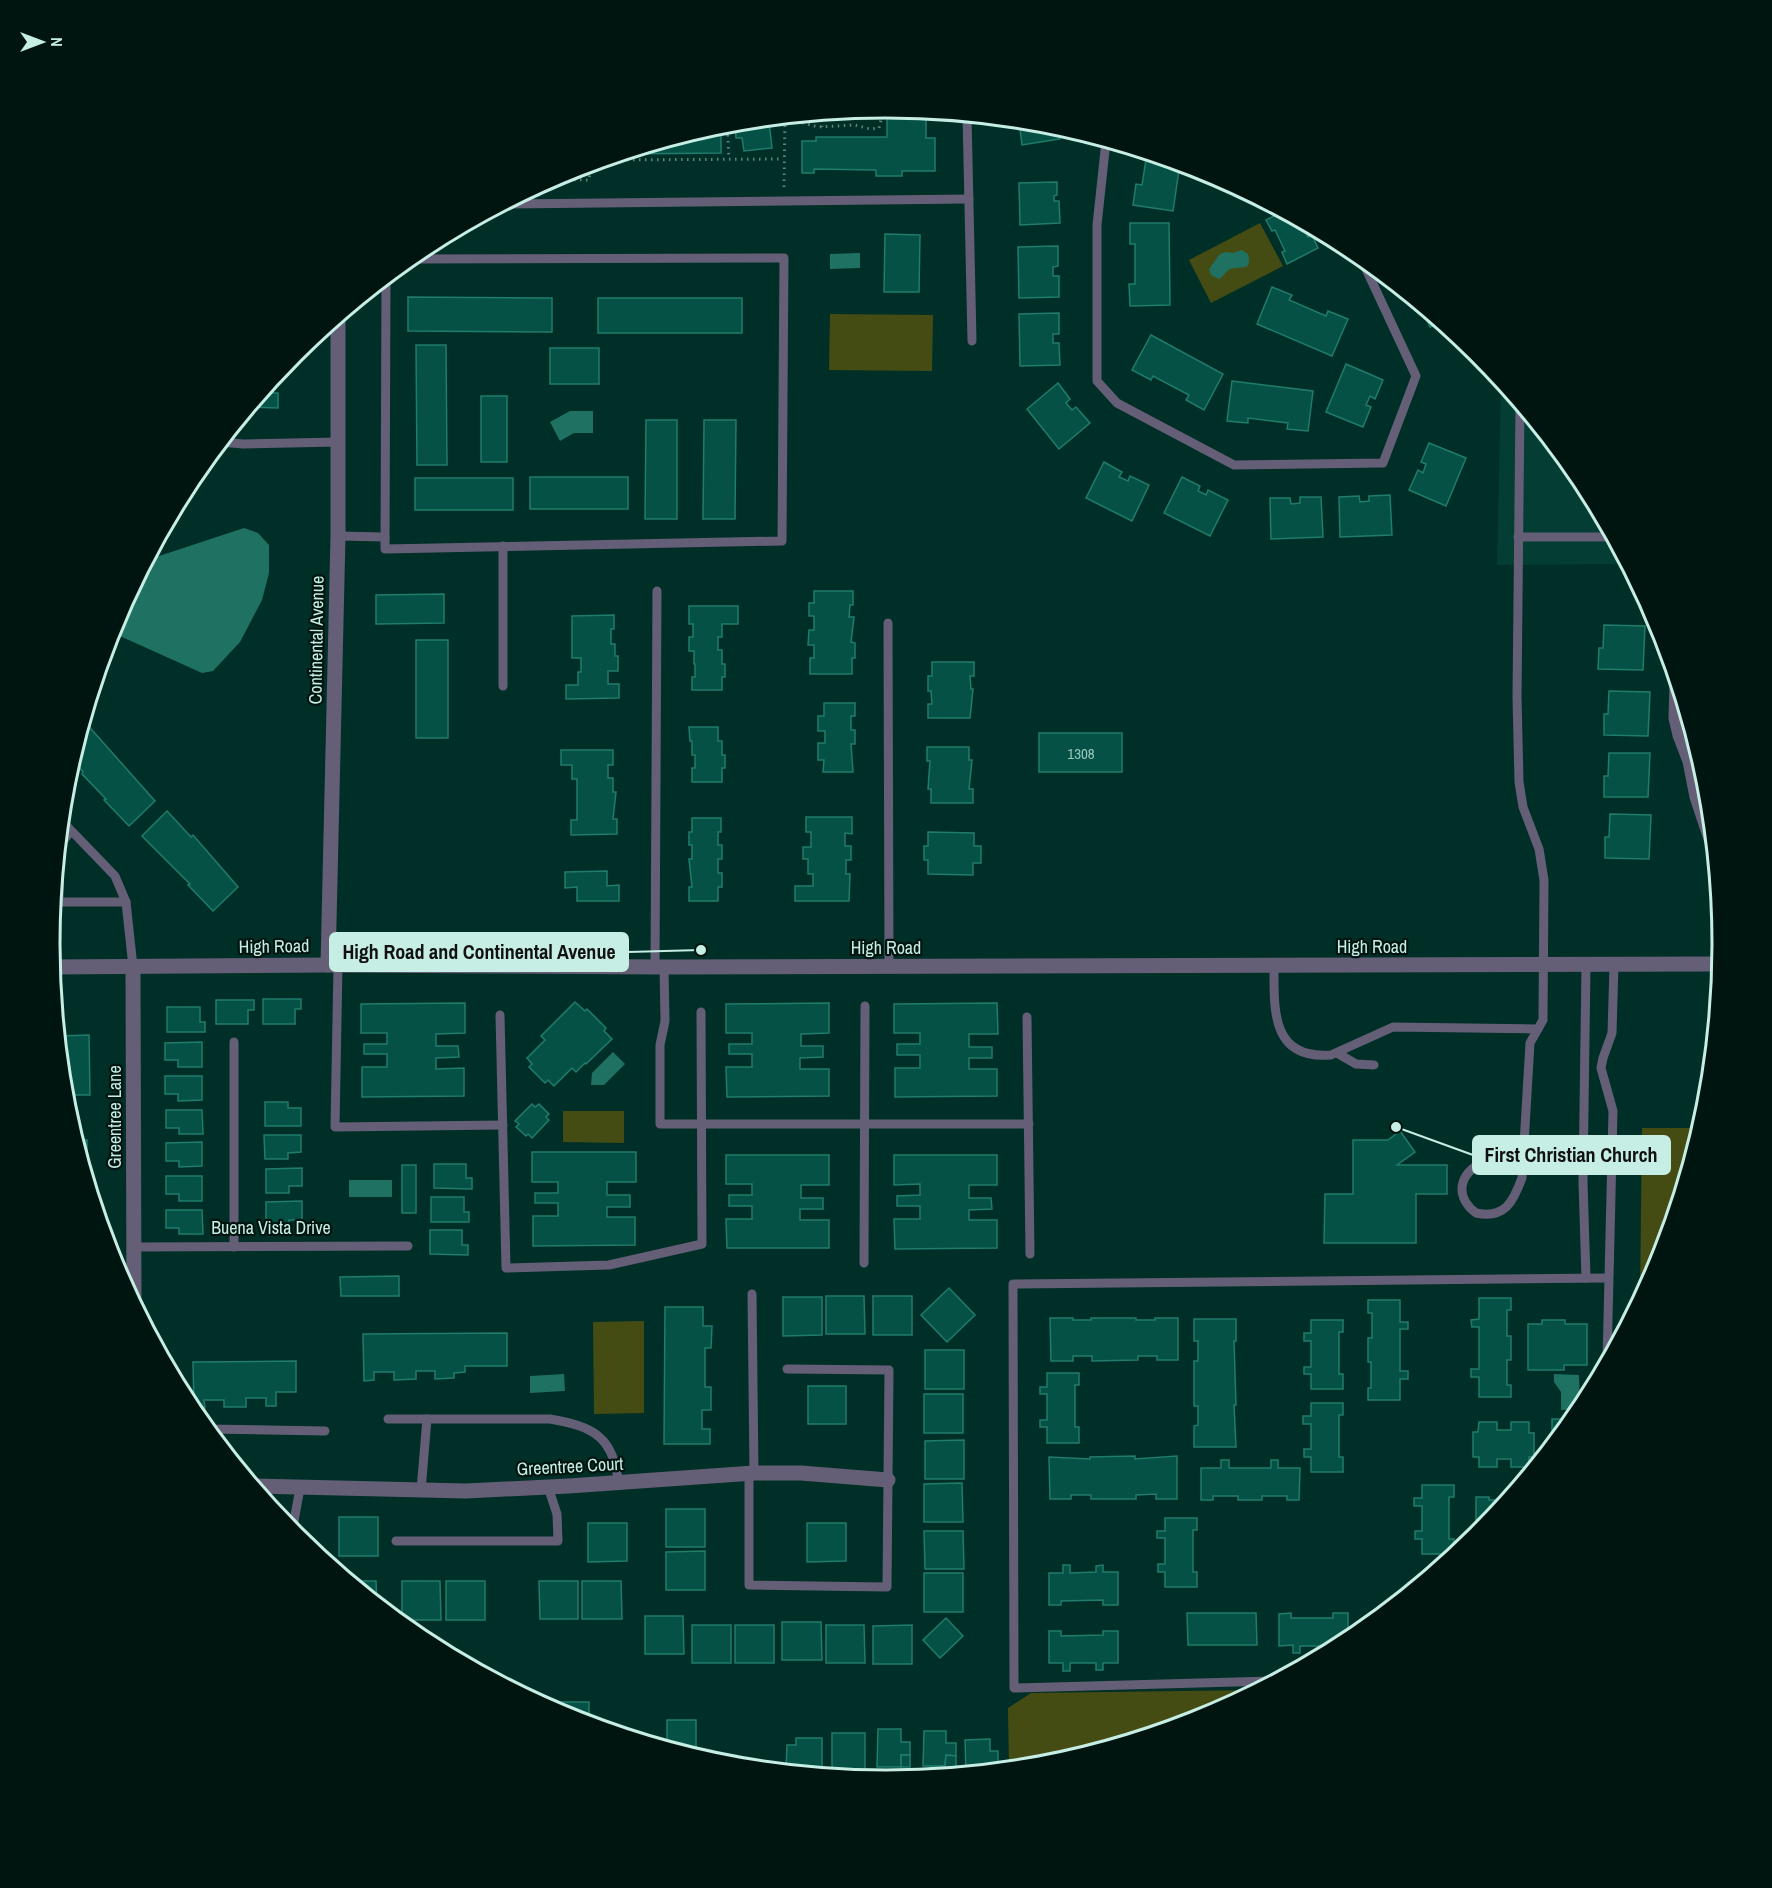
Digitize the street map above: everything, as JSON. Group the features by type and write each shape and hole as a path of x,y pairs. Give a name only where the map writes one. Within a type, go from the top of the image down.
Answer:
{"street":[{"name":"Continental Avenue","path":"333,965 338,326"},
{"path":"1676,705 1676,718 1680,735 1688,746"},
{"path":"1695,781 1700,806"},
{"name":"High Road","path":"61,967 1711,964"},
{"name":"Greentree Lane","path":"133,966 134,1284"},
{"name":"Greentree Court","path":"263,1486 466,1491 752,1473 801,1473 888,1480"}],"lane":[{"path":"967,123 972,341"},
{"path":"1105,148 1096,225 1098,381 1117,404 1234,465 1383,464 1416,376 1368,274"},
{"path":"519,204 969,200"},
{"path":"386,287 385,549 782,541 784,258 424,259"},
{"path":"1520,415 1517,697 1519,782 1523,807 1539,849 1544,880 1543,1020 1530,1043 1522,1178 1516,1193 1509,1206 1501,1211 1484,1215 1476,1213 1463,1200 1460,1190 1464,1180 1477,1166 1490,1159 1503,1159 1522,1165"},
{"path":"230,443 338,442"},
{"path":"338,536 385,537"},
{"path":"1518,537 1604,537"},
{"path":"503,546 504,686"},
{"path":"657,591 659,967 665,1021 660,1045 660,1124 1029,1124"},
{"path":"888,623 889,966"},
{"path":"68,828 116,876 126,902 133,966"},
{"path":"67,836 71,831"},
{"path":"62,902 126,902"},
{"path":"333,965 335,1127 502,1125"},
{"path":"1586,965 1583,1182 1586,1278"},
{"path":"1607,1346 1612,1111 1601,1068 1612,1033 1614,965"},
{"path":"1274,966 1274,1003 1280,1032 1290,1045 1304,1052 1321,1056 1337,1053 1393,1027 1538,1029"},
{"path":"864,1263 865,1006"},
{"path":"500,1015 506,1268 609,1265 702,1244 701,1012"},
{"path":"1027,1017 1030,1254"},
{"path":"234,1042 234,1247"},
{"path":"1337,1053 1356,1064 1374,1065"},
{"name":"Buena Vista Drive","path":"134,1248 408,1246"},
{"path":"1258,1681 1014,1688 1013,1284 1608,1278"},
{"path":"752,1293 752,1473 749,1585 886,1587 889,1370 787,1369"},
{"path":"388,1419 550,1419 575,1424 601,1438 610,1451 619,1483"},
{"path":"422,1490 427,1419"},
{"path":"220,1432 325,1431"},
{"path":"396,1541 558,1541 557,1515 548,1487"},
{"path":"294,1519 300,1488"}],"path":[{"path":"804,123 822,127 855,125 870,129 879,128 881,120"},
{"path":"821,121 822,127"},
{"path":"784,201 785,124"},
{"path":"728,134 729,159"},
{"path":"627,160 783,159"},
{"path":"573,180 589,180 590,173"}],"shaded area":[{"path":"1260,223 1283,266 1211,303 1189,260"},
{"path":"1242,250 1248,254 1249,264 1247,266 1230,269 1219,279 1211,275 1209,269 1220,254"},
{"path":"860,253 860,268 830,269 830,254"},
{"path":"830,314 933,315 932,371 829,370"},
{"path":"1501,392 1541,441 1573,485 1619,564 1497,565"},
{"path":"570,411 593,411 593,433 574,433 560,441 550,422"},
{"path":"244,528 258,533 269,545 269,573 262,600 240,642 213,671 202,673 120,636 157,557"},
{"path":"613,1052 625,1064 604,1085 591,1085 592,1073"},
{"path":"563,1111 624,1111 624,1143 563,1142"},
{"path":"1642,1128 1691,1128 1668,1210 1640,1280"},
{"path":"349,1180 392,1180 392,1197 349,1197"},
{"path":"644,1321 644,1413 594,1414 593,1322"},
{"path":"564,1374 565,1391 530,1393 530,1376"},
{"path":"1554,1374 1579,1375 1580,1392 1568,1410 1561,1410 1561,1392 1554,1382"},
{"path":"1239,1690 1152,1726 1100,1742 1009,1760 1008,1708 1031,1693"}],"building":[{"path":"887,118 926,119 926,138 935,138 935,171 902,171 902,176 876,176 876,170 814,169 814,173 802,173 802,141 816,141 816,137 887,137"},
{"path":"770,126 772,148 744,151 742,138 736,138 736,132"},
{"path":"1020,129 1060,137 1060,139 1022,145"},
{"path":"721,135 721,153 647,154"},
{"path":"1146,160 1179,172 1173,211 1133,205 1136,184 1142,185"},
{"path":"1057,182 1057,195 1054,196 1054,201 1059,201 1060,223 1020,225 1019,183"},
{"path":"1275,216 1306,233 1308,237 1313,238 1318,248 1287,264 1282,252 1285,251 1275,230 1272,231 1266,220"},
{"path":"1130,223 1169,223 1170,305 1130,306 1129,284 1135,284 1135,244 1130,244"},
{"path":"885,234 920,235 919,292 884,292"},
{"path":"1058,246 1058,266 1053,267 1053,276 1059,276 1059,297 1019,298 1018,247"},
{"path":"1272,287 1292,295 1289,300 1326,316 1328,311 1348,319 1332,356 1257,324"},
{"path":"408,297 552,298 552,332 408,331"},
{"path":"598,298 742,298 742,333 598,333"},
{"path":"1059,313 1059,334 1053,334 1053,343 1059,343 1060,365 1020,366 1019,314"},
{"path":"1151,335 1223,374 1204,410 1186,400 1189,395 1153,376 1151,380 1132,370"},
{"path":"416,345 446,345 447,465 417,465"},
{"path":"550,348 599,348 599,384 550,384"},
{"path":"1346,364 1383,380 1375,399 1370,396 1366,405 1371,407 1363,427 1326,412"},
{"path":"1232,381 1313,391 1308,431 1287,429 1288,423 1248,418 1248,423 1227,421"},
{"path":"1058,383 1070,399 1066,403 1072,410 1076,407 1090,423 1059,449 1027,409"},
{"path":"271,393 278,393 278,408 258,407"},
{"path":"481,396 507,396 507,462 481,462"},
{"path":"646,420 677,420 677,519 645,519"},
{"path":"704,420 736,420 735,519 703,519"},
{"path":"1429,443 1466,458 1446,506 1409,490 1418,470 1423,473 1426,464 1421,462"},
{"path":"1104,462 1122,472 1119,477 1128,481 1130,476 1149,485 1132,521 1086,498"},
{"path":"530,477 628,477 628,509 530,509"},
{"path":"1182,477 1200,486 1198,491 1206,495 1208,490 1228,500 1210,536 1164,513"},
{"path":"415,478 513,478 513,510 415,510"},
{"path":"1390,495 1392,535 1340,537 1339,497 1359,496 1360,502 1369,501 1369,496"},
{"path":"1300,497 1321,497 1323,537 1271,539 1270,498 1290,498 1291,504 1300,503"},
{"path":"814,591 853,591 853,605 850,605 849,617 854,617 851,642 855,643 855,658 852,658 852,674 810,674 810,658 814,658 814,645 808,645 809,630 814,630 814,616 809,616 809,603 814,603"},
{"path":"444,594 444,623 376,624 376,595"},
{"path":"689,606 738,606 738,624 722,624 722,637 718,637 718,650 722,650 722,664 725,664 722,690 692,690 695,664 694,651 689,651 689,637 693,637 693,624 689,624"},
{"path":"614,615 611,644 615,644 618,671 608,671 608,684 619,684 619,698 566,699 566,685 578,685 578,672 581,672 581,658 572,658 572,616"},
{"path":"1604,625 1645,626 1643,670 1598,669 1599,648 1603,648"},
{"path":"416,640 448,640 448,738 416,738"},
{"path":"932,662 974,662 974,676 970,676 971,689 973,689 970,718 928,718 928,704 932,704 931,691 928,691 928,676 932,676"},
{"path":"1609,691 1650,692 1648,736 1604,735 1604,714 1608,714"},
{"path":"824,703 855,703 855,716 851,716 851,730 855,730 855,744 851,744 853,772 823,772 824,760 818,760 818,743 825,743 825,731 818,731 818,716 824,716"},
{"path":"89,727 155,801 129,826 104,800 106,799 82,774 79,768"},
{"path":"689,727 718,727 718,741 722,741 722,755 725,755 722,782 692,782 695,755 692,755"},
{"path":"1039,733 1122,733 1122,772 1039,772"},
{"path":"927,747 969,747 969,760 972,760 969,789 973,789 973,803 931,803 931,789 928,789 930,761 927,761"},
{"path":"561,750 613,750 613,765 608,765 608,778 613,778 613,792 616,792 613,819 617,819 617,834 571,835 571,820 577,820 577,779 572,779 572,765 561,765"},
{"path":"1609,753 1650,753 1648,797 1604,797 1604,776 1608,776"},
{"path":"167,811 191,837 193,835 238,887 213,911 188,885 190,884 142,836"},
{"path":"1610,814 1651,815 1649,859 1605,858 1605,837 1609,837"},
{"path":"806,817 852,817 852,834 845,833 845,846 851,846 851,860 846,860 846,874 850,874 849,901 795,901 795,886 813,886 813,874 808,874 808,859 803,859 803,847 811,847 811,832 806,832"},
{"path":"692,818 721,818 718,845 722,845 722,859 718,859 718,873 722,873 722,887 718,887 718,901 689,901 689,887 692,887 689,859 692,859 692,845 689,845 689,832 692,832"},
{"path":"928,832 974,833 974,846 981,846 981,863 973,863 973,875 928,874 928,860 924,860 924,846 928,846"},
{"path":"607,871 607,886 619,885 619,901 577,901 577,887 565,888 565,872"},
{"path":"263,999 301,999 301,1009 295,1009 295,1024 263,1024"},
{"path":"216,1000 254,1000 254,1010 248,1010 248,1024 216,1024"},
{"path":"575,1002 585,1011 587,1009 606,1028 604,1031 612,1039 586,1064 576,1072 572,1068 554,1086 548,1080 545,1083 529,1067 532,1064 527,1058 545,1040 541,1036"},
{"path":"465,1003 465,1033 436,1034 436,1046 458,1046 459,1057 436,1058 436,1069 464,1068 464,1096 362,1097 362,1067 387,1067 387,1054 364,1054 364,1044 387,1044 387,1033 361,1033 361,1004"},
{"path":"829,1003 829,1033 801,1034 801,1046 823,1046 823,1057 800,1058 800,1069 829,1069 829,1096 727,1097 726,1067 752,1067 752,1054 729,1054 729,1044 752,1044 752,1033 726,1033 726,1004"},
{"path":"997,1003 998,1034 969,1034 969,1047 992,1047 992,1058 969,1058 969,1069 997,1069 997,1096 895,1097 895,1068 920,1068 920,1055 897,1055 897,1044 920,1044 920,1033 894,1033 894,1004"},
{"path":"167,1007 200,1007 200,1022 205,1022 205,1032 167,1032"},
{"path":"89,1035 90,1095 74,1095 65,1036"},
{"path":"202,1042 202,1067 178,1067 178,1060 165,1060 165,1043"},
{"path":"165,1076 202,1076 202,1100 178,1101 178,1094 165,1094"},
{"path":"265,1102 288,1102 288,1108 301,1108 301,1126 265,1126"},
{"path":"532,1104 535,1107 539,1104 549,1114 546,1117 549,1120 532,1138 516,1127 519,1124 515,1121"},
{"path":"166,1110 202,1110 203,1134 179,1134 179,1128 166,1128"},
{"path":"1400,1131 1415,1152 1397,1165 1447,1165 1447,1194 1416,1194 1416,1243 1324,1243 1325,1194 1353,1194 1353,1140 1388,1140"},
{"path":"264,1135 301,1135 301,1152 288,1153 288,1159 265,1159"},
{"path":"202,1142 202,1166 179,1167 179,1161 166,1161 166,1143"},
{"path":"532,1152 636,1152 636,1182 607,1182 607,1195 630,1195 630,1207 607,1207 607,1217 635,1217 635,1245 533,1246 533,1216 558,1216 558,1203 535,1203 535,1193 558,1193 558,1182 532,1182"},
{"path":"726,1155 829,1155 829,1185 801,1185 801,1198 823,1198 823,1209 800,1209 800,1220 829,1220 829,1248 727,1248 726,1219 752,1219 752,1206 729,1206 729,1195 752,1195 752,1184 726,1184"},
{"path":"894,1155 997,1155 997,1185 969,1185 969,1198 991,1198 992,1209 969,1210 969,1220 997,1220 997,1248 895,1249 894,1219 920,1219 920,1206 897,1206 897,1196 920,1195 920,1184 894,1185"},
{"path":"434,1164 466,1164 466,1178 472,1178 472,1189 434,1188"},
{"path":"402,1165 416,1165 416,1213 402,1213"},
{"path":"302,1168 302,1186 289,1186 289,1193 266,1193 266,1169"},
{"path":"166,1176 202,1176 202,1201 179,1201 179,1194 166,1194"},
{"path":"431,1197 464,1197 464,1212 469,1212 469,1222 431,1222"},
{"path":"302,1201 302,1220 289,1220 289,1226 266,1226 266,1202"},
{"path":"166,1210 202,1210 203,1234 179,1234 179,1228 166,1228"},
{"path":"430,1230 462,1230 462,1245 468,1245 468,1255 430,1254"},
{"path":"399,1276 399,1296 341,1296 340,1277"},
{"path":"949,1288 975,1315 947,1342 921,1315"},
{"path":"826,1296 864,1296 865,1334 826,1334"},
{"path":"873,1296 912,1296 912,1335 873,1335"},
{"path":"783,1297 822,1297 822,1335 783,1336"},
{"path":"1479,1298 1511,1298 1511,1310 1507,1310 1507,1336 1511,1336 1511,1360 1507,1360 1507,1385 1511,1385 1511,1397 1479,1397 1479,1377 1471,1377 1471,1369 1479,1369 1479,1327 1472,1327 1471,1320 1479,1319"},
{"path":"1368,1300 1400,1300 1400,1322 1408,1322 1408,1329 1400,1329 1400,1371 1408,1371 1408,1379 1400,1379 1400,1400 1368,1400 1368,1388 1371,1388 1371,1362 1368,1362 1368,1338 1372,1338 1372,1313 1368,1313"},
{"path":"665,1307 703,1307 703,1326 712,1326 711,1348 705,1348 705,1387 711,1387 711,1410 702,1410 702,1429 710,1429 710,1444 664,1444"},
{"path":"1050,1318 1155,1320 1155,1318 1178,1318 1178,1360 1157,1360 1157,1356 1138,1356 1138,1360 1092,1361 1092,1356 1073,1356 1073,1361 1051,1361"},
{"path":"1194,1319 1236,1319 1236,1341 1234,1341 1236,1405 1234,1405 1236,1447 1194,1447 1194,1426 1198,1425 1198,1406 1194,1406 1194,1361 1198,1361 1198,1341 1194,1341"},
{"path":"1311,1320 1343,1320 1343,1332 1339,1332 1339,1374 1343,1374 1343,1389 1311,1389 1311,1374 1304,1374 1304,1367 1311,1367 1311,1341 1304,1341 1304,1333 1311,1333"},
{"path":"1542,1320 1565,1320 1565,1324 1587,1324 1587,1365 1564,1365 1564,1370 1528,1370 1528,1324 1542,1324"},
{"path":"507,1333 507,1366 465,1366 465,1372 454,1373 454,1378 435,1379 435,1371 416,1371 416,1379 394,1380 394,1372 374,1372 374,1380 364,1381 363,1334"},
{"path":"925,1350 964,1350 964,1389 925,1389"},
{"path":"296,1361 296,1392 276,1392 276,1406 266,1406 266,1398 246,1398 246,1407 224,1407 224,1400 204,1400 205,1408 203,1408 194,1394 193,1362"},
{"path":"1047,1373 1079,1373 1079,1385 1075,1385 1075,1427 1079,1427 1079,1443 1047,1443 1047,1427 1040,1427 1040,1420 1047,1420 1047,1394 1040,1394 1040,1387 1047,1387"},
{"path":"808,1386 846,1386 846,1424 808,1424"},
{"path":"924,1394 963,1394 963,1433 924,1433"},
{"path":"1311,1403 1343,1403 1343,1415 1339,1415 1339,1457 1343,1457 1343,1472 1311,1472 1311,1457 1304,1457 1304,1449 1311,1449 1311,1424 1303,1424 1303,1416 1311,1416"},
{"path":"1552,1419 1561,1419 1552,1432"},
{"path":"1479,1422 1497,1422 1497,1430 1511,1430 1511,1422 1529,1422 1529,1433 1534,1433 1534,1456 1529,1457 1529,1462 1525,1467 1511,1467 1511,1459 1497,1459 1497,1467 1479,1467 1479,1457 1473,1457 1473,1432 1478,1432"},
{"path":"964,1440 964,1479 925,1479 925,1441"},
{"path":"1135,1456 1135,1459 1177,1456 1177,1499 1156,1499 1156,1494 1136,1495 1136,1499 1091,1499 1091,1495 1071,1495 1071,1499 1050,1499 1049,1457 1090,1459 1090,1457"},
{"path":"1221,1460 1229,1460 1229,1468 1271,1468 1271,1460 1278,1460 1278,1468 1300,1468 1299,1500 1287,1500 1287,1496 1262,1496 1262,1500 1238,1500 1238,1496 1213,1496 1213,1500 1201,1500 1201,1468 1221,1468"},
{"path":"962,1483 963,1522 924,1522 924,1484"},
{"path":"1422,1485 1454,1485 1454,1497 1449,1497 1449,1539 1454,1539 1454,1543 1443,1554 1422,1554 1422,1539 1415,1539 1415,1531 1422,1531 1422,1506 1414,1506 1414,1498 1422,1498"},
{"path":"1476,1497 1489,1497 1489,1500 1497,1500 1476,1522"},
{"path":"666,1509 705,1509 705,1547 666,1547"},
{"path":"339,1517 378,1517 378,1556 339,1556"},
{"path":"1165,1518 1197,1518 1197,1530 1193,1530 1193,1572 1197,1572 1197,1587 1165,1587 1165,1572 1158,1572 1158,1564 1165,1564 1165,1538 1157,1538 1157,1531 1165,1531"},
{"path":"588,1523 627,1523 627,1561 588,1562"},
{"path":"807,1523 846,1523 846,1561 807,1562"},
{"path":"924,1531 963,1531 964,1569 925,1569"},
{"path":"705,1551 705,1590 666,1590 666,1552"},
{"path":"1063,1565 1070,1565 1070,1573 1096,1572 1096,1566 1103,1565 1103,1572 1118,1572 1118,1605 1103,1605 1103,1600 1061,1601 1061,1605 1049,1605 1049,1573 1063,1573"},
{"path":"924,1573 963,1573 963,1612 924,1612"},
{"path":"361,1581 376,1581 377,1594"},
{"path":"402,1581 440,1581 441,1620 412,1620 402,1613"},
{"path":"446,1581 485,1581 485,1620 446,1620"},
{"path":"539,1581 578,1581 578,1619 540,1619"},
{"path":"582,1581 621,1581 622,1619 582,1619"},
{"path":"1187,1613 1256,1613 1257,1645 1188,1645"},
{"path":"1291,1613 1291,1618 1333,1618 1333,1613 1348,1613 1348,1629 1320,1646 1300,1646 1300,1653 1293,1653 1293,1645 1279,1646 1279,1614"},
{"path":"645,1616 683,1616 684,1654 645,1654"},
{"path":"946,1618 963,1636 940,1658 923,1640"},
{"path":"782,1622 821,1622 822,1660 782,1660"},
{"path":"692,1625 731,1625 731,1663 692,1663"},
{"path":"735,1625 774,1625 774,1663 735,1663"},
{"path":"826,1625 864,1625 865,1663 826,1663"},
{"path":"912,1625 912,1664 873,1664 873,1626"},
{"path":"1049,1631 1061,1631 1061,1636 1103,1635 1103,1631 1118,1631 1118,1663 1103,1663 1103,1670 1096,1670 1096,1663 1070,1663 1070,1671 1063,1671 1063,1663 1049,1663"},
{"path":"589,1702 589,1714 570,1707 561,1703"},
{"path":"667,1720 696,1720 696,1747 667,1740"},
{"path":"878,1729 901,1729 901,1742 910,1742 910,1755 901,1755 901,1767 877,1767"},
{"path":"924,1731 946,1731 946,1743 956,1743 956,1756 946,1755 945,1766 923,1766"},
{"path":"832,1733 865,1733 865,1769 832,1768"},
{"path":"796,1738 822,1738 822,1767 786,1764 787,1745 796,1745"},
{"path":"990,1739 990,1751 998,1751 998,1762 966,1766 965,1740"},
{"path":"901,1755 910,1755 910,1767 901,1767"},
{"path":"946,1755 956,1756 956,1767 930,1768 930,1766 945,1766"}],"place":[{"name":"High Road and Continental Avenue","path":"701,950"},
{"name":"First Christian Church","path":"1396,1127"}]}
